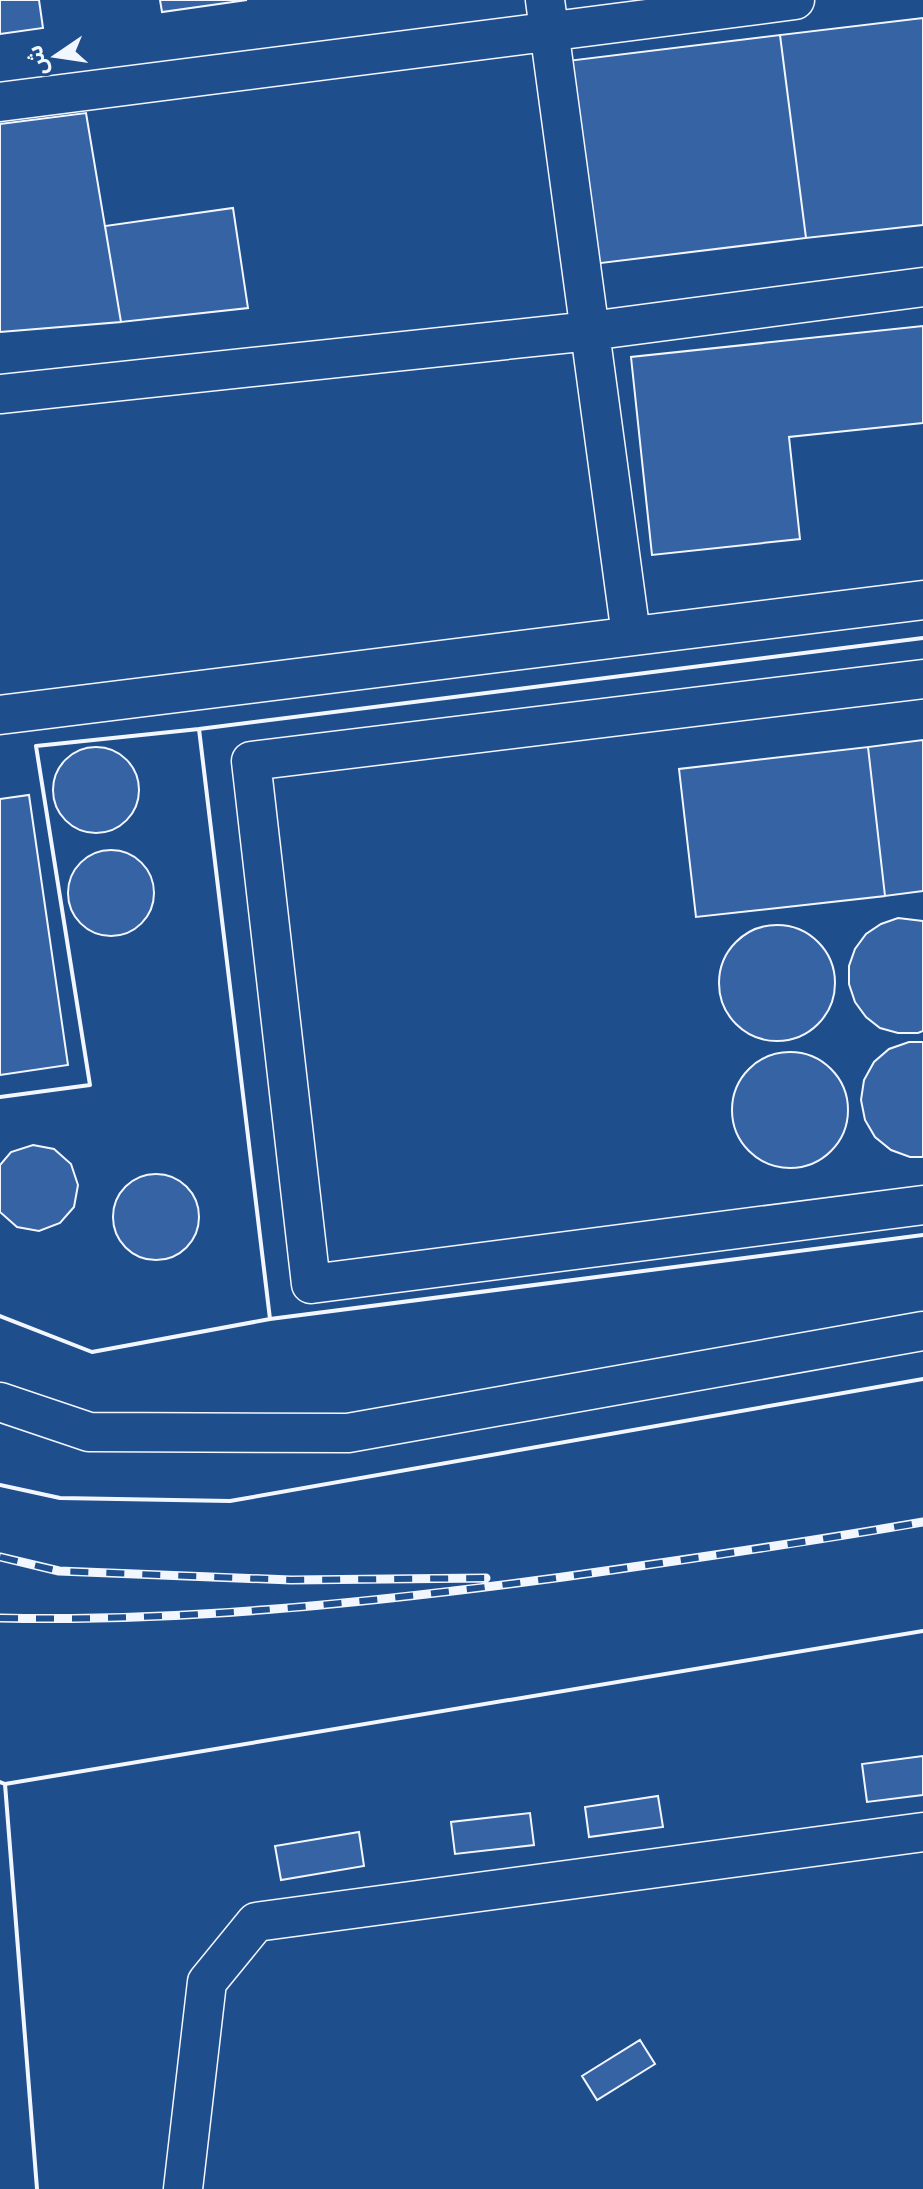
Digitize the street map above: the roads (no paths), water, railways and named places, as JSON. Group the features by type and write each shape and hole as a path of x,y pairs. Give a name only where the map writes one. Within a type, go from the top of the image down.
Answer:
{"lane":[{"path":"0,102 547,16 795,0"},
{"path":"547,16 631,635"},
{"path":"0,394 590,331 923,287"},
{"path":"0,715 923,600"},
{"path":"923,679 251,761 311,1284 923,1205"},
{"path":"0,1402 89,1432 348,1433 923,1331"},
{"path":"183,2189 207,1982 256,1922 923,1832"}],"railway":[{"path":"0,1618 141,1617 423,1595 563,1577 923,1522"},
{"path":"0,1557 59,1571 291,1580 486,1578"}]}
